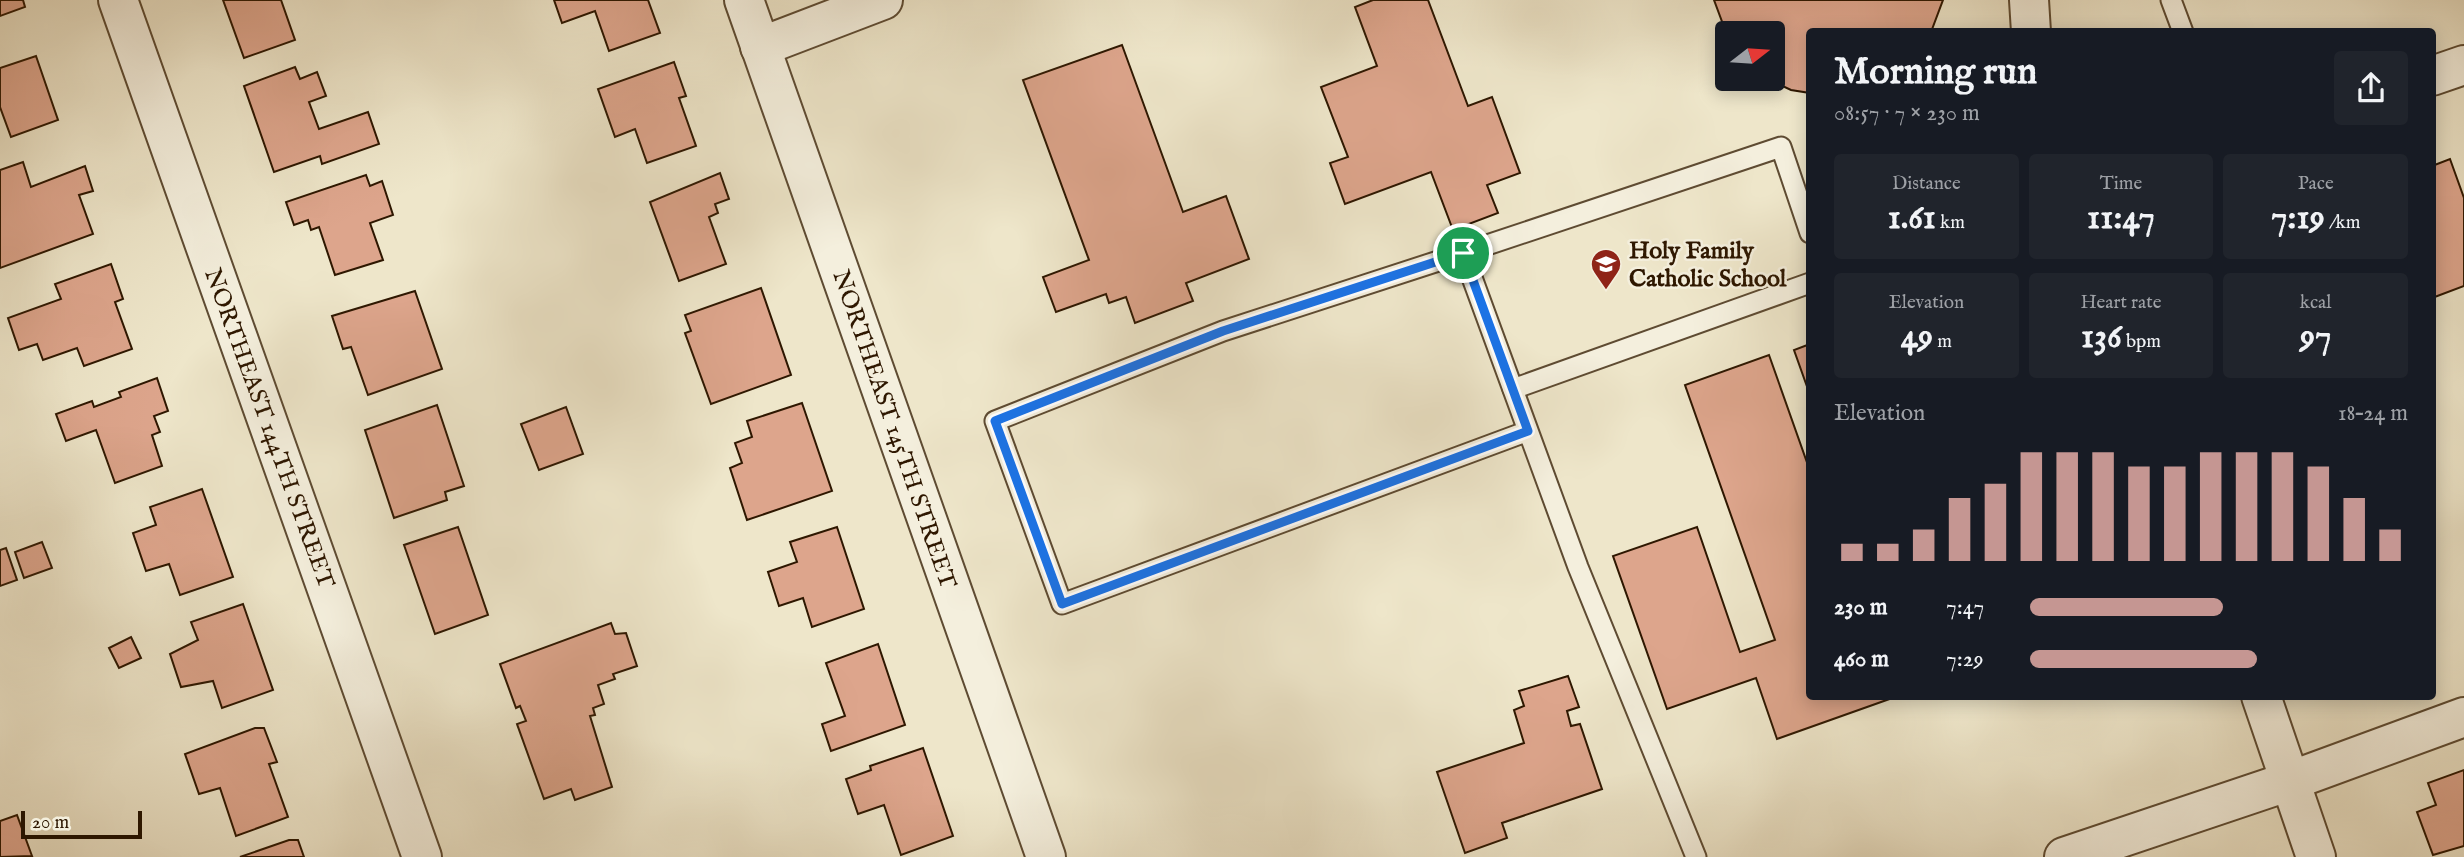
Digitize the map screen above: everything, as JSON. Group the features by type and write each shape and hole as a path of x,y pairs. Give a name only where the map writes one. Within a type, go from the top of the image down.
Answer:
{"street":[{"name":"NORTHEAST 144TH STREET","path":"118,0 422,857"},
{"name":"NORTHEAST 145TH STREET","path":"744,0 1046,857"},
{"path":"760,47 883,0"},
{"path":"2029,0 2031,28"},
{"path":"2436,75 2464,65"},
{"path":"2261,700 2316,857"},
{"path":"2064,857 2290,781 2464,717"}],"lane":[{"path":"2171,0 2182,28"},
{"path":"1528,431 1062,604 995,421 1223,331 1781,148 1806,221"},
{"path":"1463,253 1578,567 1696,857"},
{"path":"1513,389 1806,284"}],"building":[{"path":"0,0 23,0 25,7 0,16"},
{"path":"223,0 281,0 295,40 244,58"},
{"path":"554,0 648,0 660,33 609,51 595,11 562,23"},
{"path":"1373,0 1428,0 1468,106 1492,97 1520,173 1487,185 1498,213 1453,230 1431,172 1345,204 1330,163 1348,157 1321,87 1377,66 1355,7"},
{"path":"1714,0 1943,0 1932,28 1806,28 1806,92 1785,87 1785,21 1722,21"},
{"path":"1122,45 1183,212 1226,196 1249,259 1186,283 1193,301 1135,323 1126,297 1109,303 1106,294 1056,312 1043,277 1089,260 1023,80"},
{"path":"36,56 58,120 11,137 0,107 0,68"},
{"path":"674,62 686,96 679,98 696,146 647,163 635,129 615,137 598,89"},
{"path":"295,67 300,79 317,72 326,96 309,102 319,129 368,112 379,144 322,164 320,156 274,172 244,86"},
{"path":"2450,159 2464,198 2464,286 2436,296 2436,164"},
{"path":"23,162 31,187 85,166 93,191 79,195 93,234 0,268 0,170"},
{"path":"720,173 729,199 715,204 718,213 709,217 726,264 679,281 650,202"},
{"path":"366,175 370,186 382,181 393,215 370,223 383,260 335,275 319,227 311,230 308,220 294,225 286,202"},
{"path":"111,264 123,299 115,302 132,349 84,366 77,348 43,360 37,344 19,350 8,318 61,299 55,284"},
{"path":"761,288 791,375 711,404 685,333 691,331 685,315"},
{"path":"415,291 442,369 368,395 351,347 343,349 332,316"},
{"path":"1806,346 1806,384 1794,350"},
{"path":"1769,355 1806,460 1806,700 1887,700 1777,739 1756,678 1667,709 1613,556 1697,527 1740,652 1775,640 1685,385"},
{"path":"157,378 168,411 154,416 160,432 152,435 162,466 115,483 96,430 66,441 56,414 92,401 94,407 121,397 119,392"},
{"path":"802,403 832,491 747,520 730,468 742,463 735,443 752,437 747,421"},
{"path":"437,405 464,486 445,492 447,500 394,518 365,430"},
{"path":"566,407 583,454 539,470 521,424"},
{"path":"202,489 233,577 180,595 169,564 146,571 133,533 156,525 150,507"},
{"path":"458,527 488,615 435,634 404,545"},
{"path":"837,527 864,609 812,627 803,598 779,606 768,572 797,562 790,542"},
{"path":"42,542 52,568 24,578 15,552"},
{"path":"6,548 17,580 0,586 0,550"},
{"path":"243,604 273,690 222,708 213,681 181,687 170,654 198,640 191,622"},
{"path":"611,623 615,634 626,633 637,666 613,674 615,679 598,685 604,704 593,708 595,715 590,716 612,787 575,800 571,789 544,799 517,724 526,721 520,706 516,708 500,664"},
{"path":"131,637 141,658 119,668 109,648"},
{"path":"878,644 905,725 831,751 822,724 845,716 826,663"},
{"path":"1568,676 1579,707 1567,711 1571,726 1580,724 1602,789 1502,823 1507,838 1465,853 1437,772 1524,743 1514,710 1524,706 1519,691"},
{"path":"255,728 264,728 277,762 269,764 288,817 236,836 220,788 199,794 185,754"},
{"path":"923,748 953,836 901,855 884,805 858,814 846,779 871,770 870,766"},
{"path":"2464,770 2464,846 2433,855 2417,812 2436,805 2428,783"},
{"path":"17,815 32,856 0,857 0,821"},
{"path":"289,840 298,840 304,857 240,857"}],"place":[{"name":"Holy Family Catholic School","path":"1606,291"}],"route":[{"path":"1463,253 1528,431 1062,604 995,421 1223,331 1463,253"}]}
